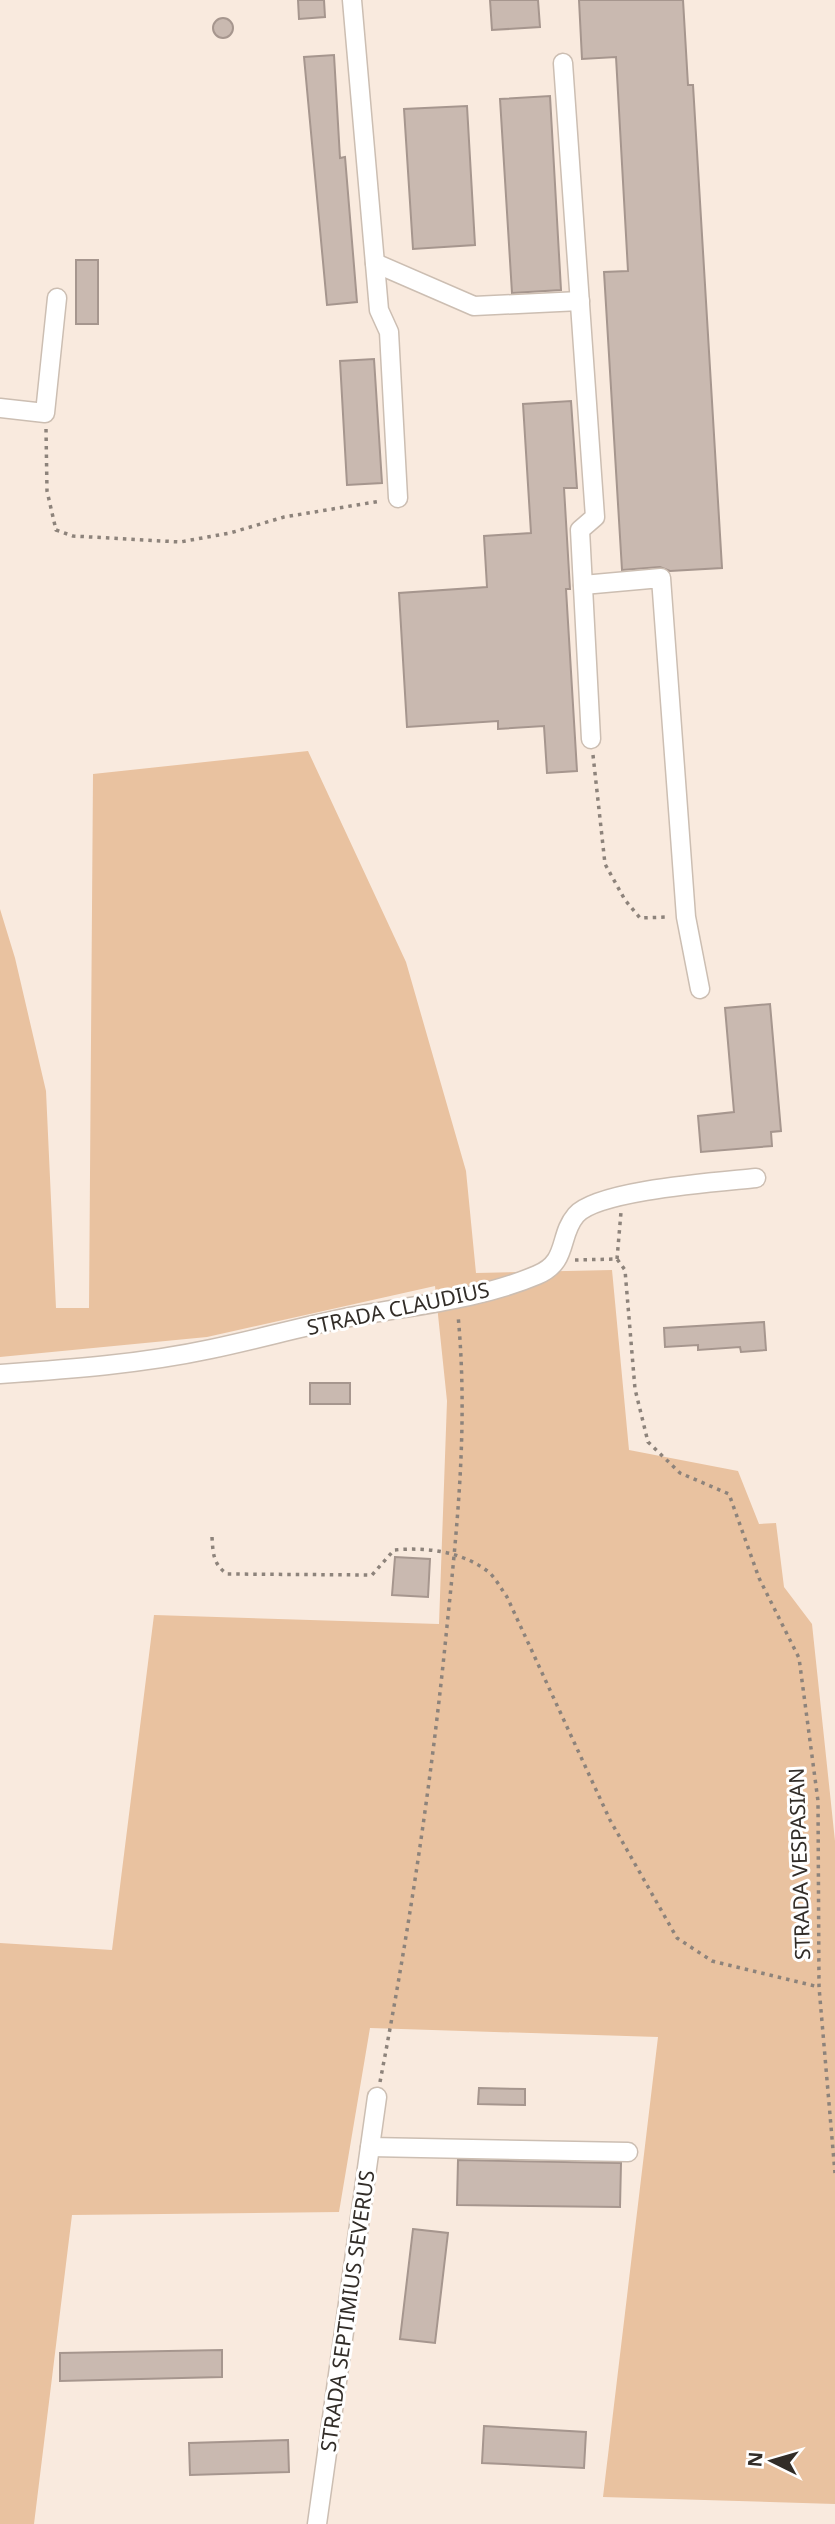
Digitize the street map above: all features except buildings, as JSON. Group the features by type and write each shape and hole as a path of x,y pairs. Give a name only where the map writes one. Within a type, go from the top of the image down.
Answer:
{"lane":[{"path":"352,0 379,310 389,332 398,498"},
{"path":"563,63 595,517 580,530 591,739"},
{"path":"375,263 474,306 580,301"},
{"path":"0,408 46,413 57,298"},
{"path":"583,585 661,578 686,916 700,989"},
{"path":"558,1260 575,1216 598,1201 755,1178"},
{"name":"STRADA CLAUDIUS","path":"0,1374 110,1366 209,1350 337,1320 456,1297 540,1275 558,1260"},
{"name":"STRADA SEPTIMIUS SEVERUS","path":"317,2524 377,2097"},
{"path":"370,2147 628,2152"}],"path":[{"path":"46,413 47,491 56,530 73,536 180,542 230,533 284,517 398,498"},
{"path":"591,739 605,864 625,900 640,918 686,916"},
{"path":"558,1260 617,1259 623,1197"},
{"name":"STRADA VESPASIAN","path":"617,1259 625,1270 635,1389 648,1442 680,1473 729,1494 759,1578 799,1658 818,1801 818,1987 835,2173"},
{"path":"377,2097 399,1986 436,1741 455,1553 464,1383 456,1297"},
{"path":"212,1537 213,1557 218,1567 227,1574 372,1575 394,1550 455,1553 488,1571 507,1597 610,1820 677,1938 712,1961 818,1987"}],"shaded area":[{"path":"308,751 406,962 466,1171 476,1273 612,1270 629,1450 738,1471 759,1524 776,1523 784,1587 812,1624 835,1841 835,2504 603,2497 658,2037 370,2028 339,2212 72,2215 34,2524 0,2524 0,1943 112,1950 154,1615 439,1624 447,1401 435,1286 207,1337 0,1357 0,909 15,958 46,1091 56,1308 89,1308 93,774"}]}
